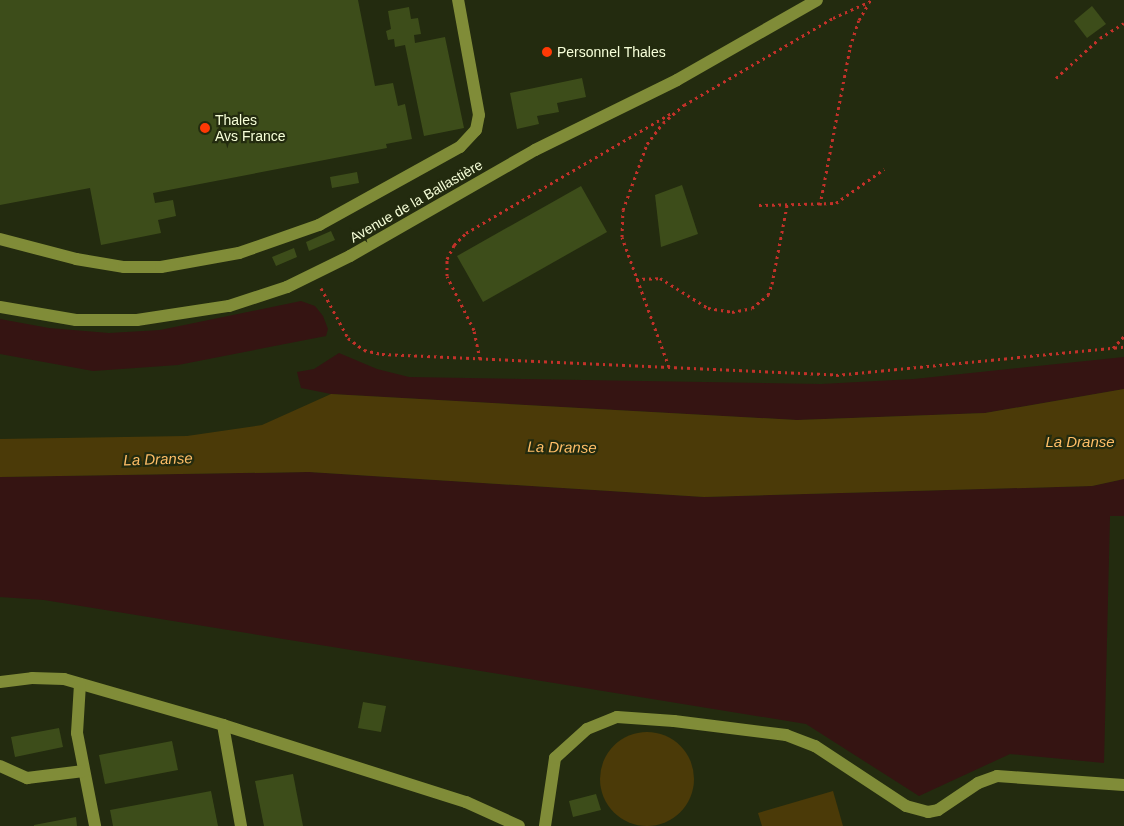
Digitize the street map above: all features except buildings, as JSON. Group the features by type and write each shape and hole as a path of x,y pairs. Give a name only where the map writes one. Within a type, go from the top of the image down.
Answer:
{"street":[{"path":"0,239 76,259 124,267 161,267 239,252 320,225 460,147 476,130 478,105 458,0"},
{"name":"Avenue de la Ballastière","path":"0,307 76,320 168,318 258,298 316,274 535,150 677,80 817,0"},
{"path":"0,682 48,677 80,684 223,725 466,802 519,826"},
{"path":"80,684 76,720 95,826"},
{"path":"545,826 555,758 587,728 617,717 674,721 786,735 815,746 906,806 928,812 938,810 978,783 997,776 1124,785"},
{"path":"223,725 241,826"},
{"path":"0,766 27,778 84,771"}],"path":[{"path":"480,359 474,330 447,276 447,259 454,245 466,233 834,18 872,1"},
{"path":"820,205 850,47 858,20 872,1"},
{"path":"1056,78 1100,38 1124,23"},
{"path":"669,367 623,242 623,210 647,144 662,123 684,105"},
{"path":"758,205 820,205 844,199 884,169"},
{"path":"636,279 660,278 708,308 732,312 752,308 768,295 772,284 787,205"},
{"path":"316,274 343,330 364,350 382,354 858,374 1124,347"},
{"path":"1112,348 1124,336"}],"shaded area":[{"path":"301,301 315,306 323,316 328,329 326,336 178,365 93,371 0,354 0,319 49,328 109,333 160,330"},
{"path":"339,353 377,369 409,377 821,384 914,379 1124,357 1124,389 985,413 797,420 331,394 301,388 297,372 314,369"},
{"path":"309,472 704,497 1092,486 1124,479 1124,516 1110,516 1104,763 1010,754 919,796 806,724 44,600 0,597 0,477"}],"water":[{"name":"La Dranse","path":"1124,389 1124,479 1092,486 704,497 309,472 0,477 0,439 187,436 262,425 331,394 797,420 985,413"},
{"path":"647,732 665,735 680,746 691,761 694,779 691,797 680,812 665,823 647,826 629,823 614,812 603,797 600,779 603,761 614,746 629,735"},
{"path":"833,791 843,826 762,826 758,813"}],"place":[{"name":"Personnel Thales","path":"547,52"},
{"name":"Thales Avs France","path":"205,128"}]}
